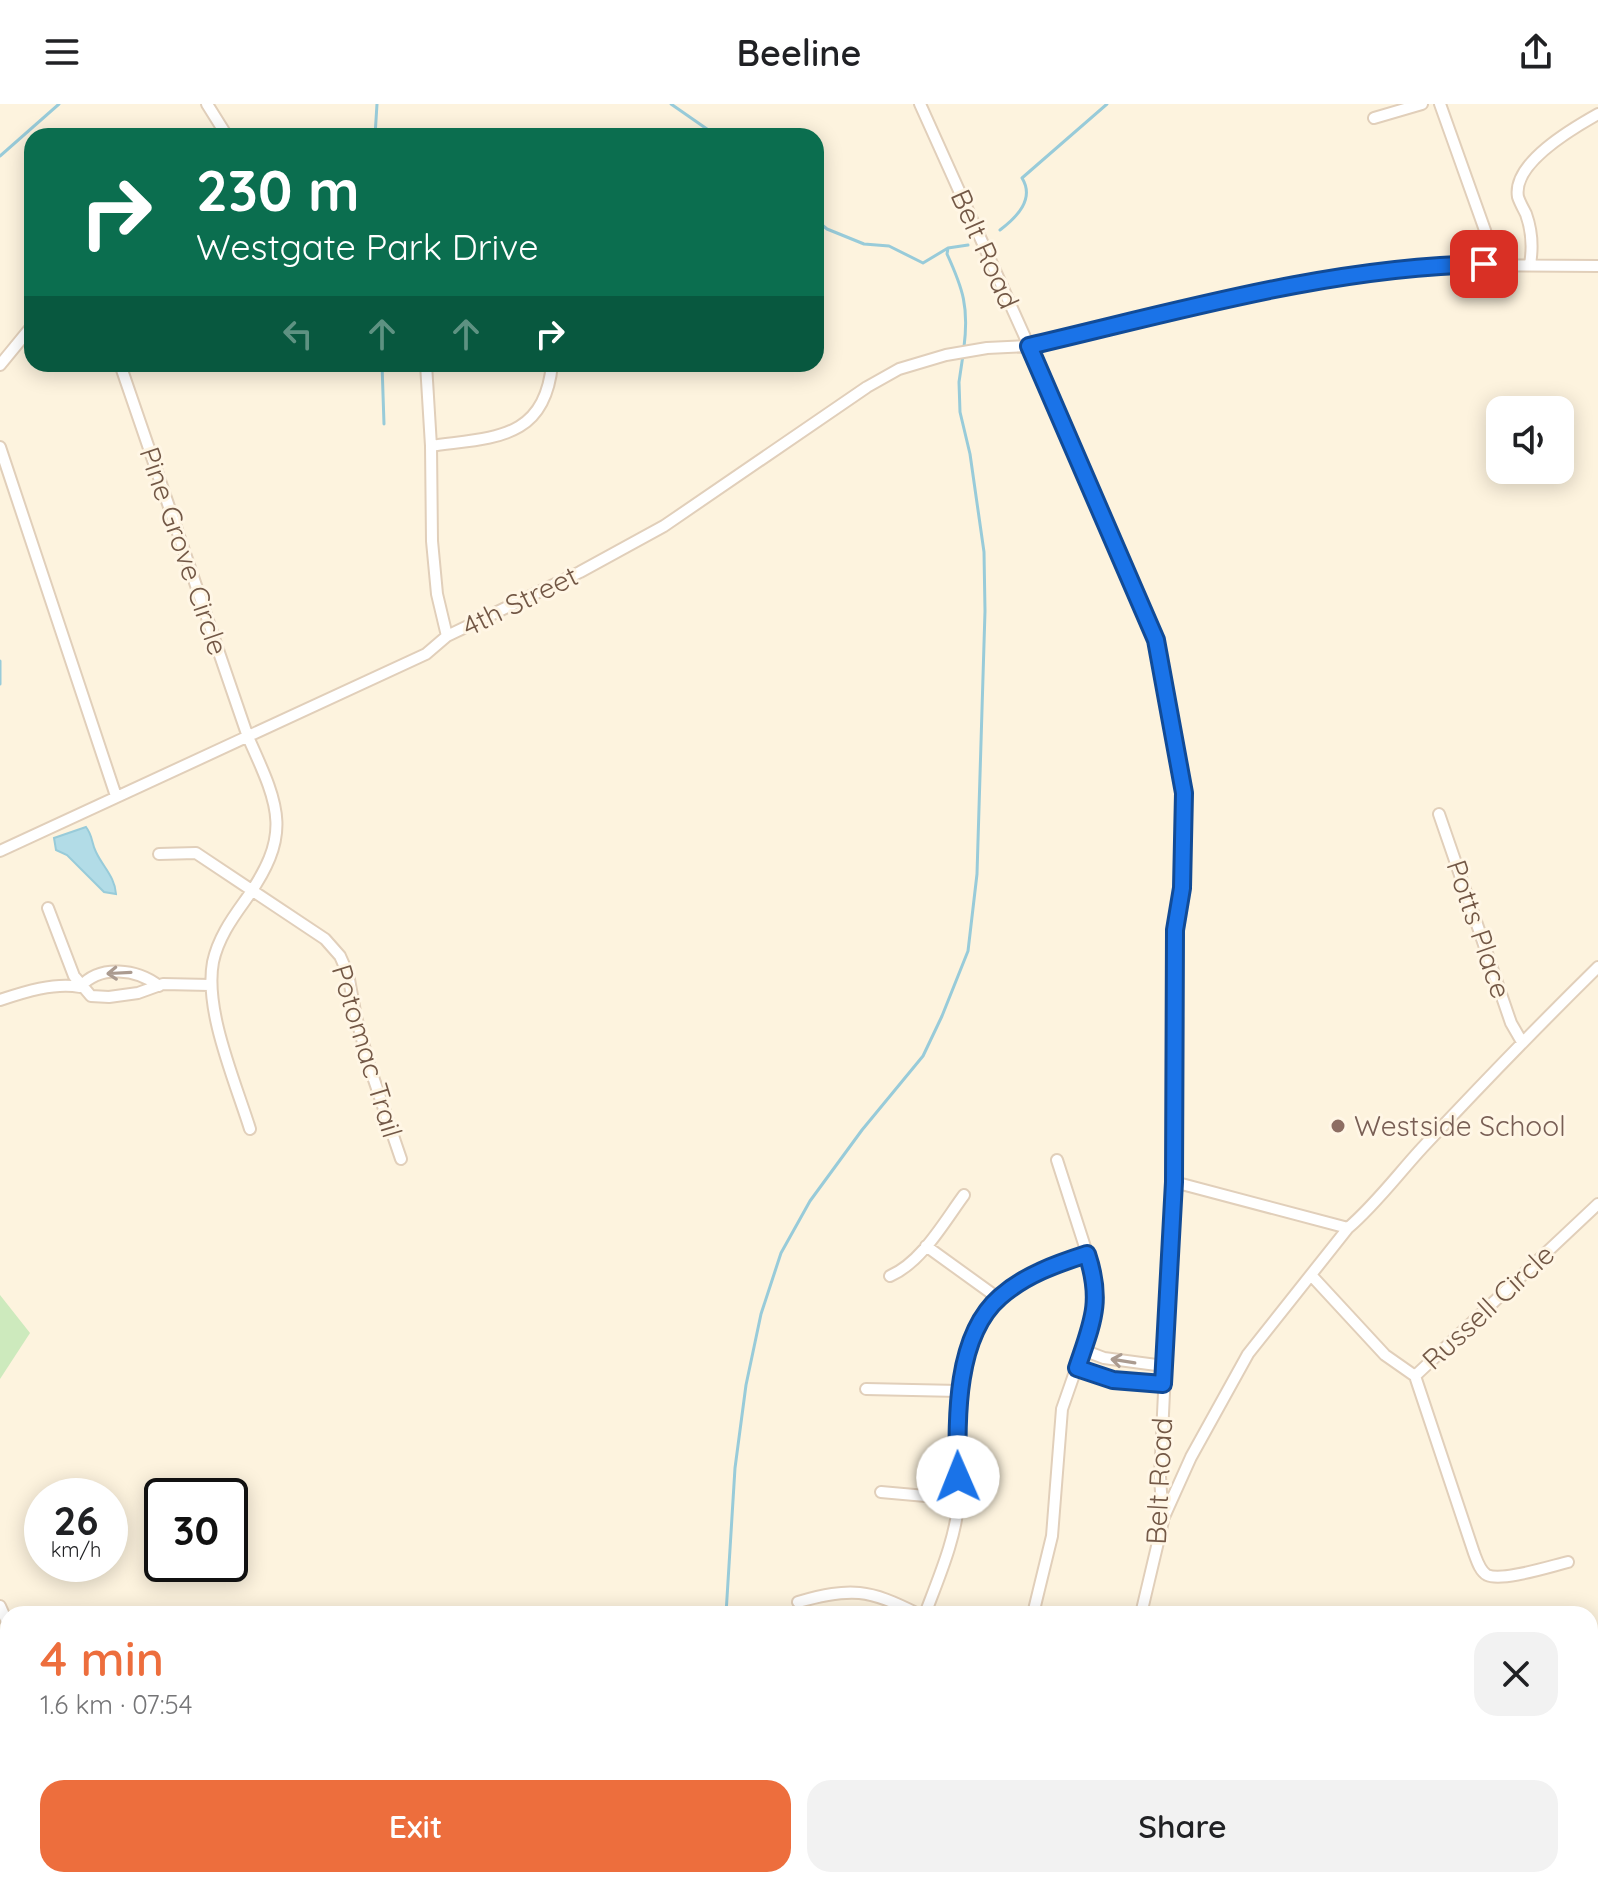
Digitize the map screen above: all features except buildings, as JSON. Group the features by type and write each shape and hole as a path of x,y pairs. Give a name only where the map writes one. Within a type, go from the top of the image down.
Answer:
{"street":[{"path":"207,104 222,128"},
{"name":"Belt Road","path":"920,104 1156,640 1184,793 1182,888 1175,930 1174,1182 1163,1384 1160,1477 1163,1521 1143,1606"},
{"path":"1374,118 1422,104"},
{"path":"1440,104 1497,264"},
{"path":"1530,264 1531,233 1517,186 1521,176 1563,134 1598,114"},
{"name":"4th Street","path":"0,851 426,654 447,636 580,572 664,526 867,387 899,369 946,355 987,348 1029,346 1198,305 1333,279 1430,265 1598,266"},
{"path":"0,365 24,336"},
{"name":"Pine Grove Circle","path":"123,372 248,737 273,793 278,828 269,866 226,928 214,959 210,985"},
{"path":"426,372 432,541 437,594 447,636"},
{"path":"431,446 505,435 523,425 538,411 551,372"},
{"path":"0,447 116,796"},
{"name":"Potts Place","path":"1439,814 1511,1023 1522,1042"},
{"name":"Potomac Trail","path":"159,854 196,853 325,939 340,956 348,974 370,1068 401,1159"},
{"path":"48,908 74,976 80,987 91,996 138,993 159,986 210,985 214,1015 250,1129"},
{"path":"1163,1521 1191,1457 1248,1354 1348,1228 1363,1216 1522,1042 1598,967"},
{"path":"80,987 88,978 129,971 145,976 159,986"},
{"path":"0,1000 33,991 71,985 80,987"},
{"path":"1035,1606 1052,1536 1062,1409 1093,1320 1096,1297 1095,1278 1057,1160"},
{"path":"1174,1182 1348,1228"},
{"path":"890,1276 901,1271 926,1246 964,1195"},
{"name":"Russell Circle","path":"1311,1275 1385,1355 1415,1376 1598,1204"},
{"path":"926,1246 998,1298"},
{"path":"928,1606 945,1560 959,1499 959,1391 973,1339 998,1298 1024,1279 1087,1254"},
{"path":"1083,1350 1104,1358 1164,1366"},
{"path":"1077,1368 1113,1380 1163,1384"},
{"path":"1415,1376 1483,1572 1490,1577 1509,1575 1568,1562"},
{"path":"866,1389 959,1391"},
{"path":"881,1492 959,1499"},
{"path":"798,1602 832,1592 861,1591 901,1606"}],"green space":[{"path":"0,1295 30,1333 0,1379"}],"water":[{"path":"86,827 116,894 104,892 67,855 56,850 54,838"}],"waterway":[{"path":"32,128 59,104"},
{"path":"376,128 377,104"},
{"path":"671,104 706,128"},
{"path":"1000,230 1018,213 1025,200 1022,178 1107,104"},
{"path":"0,156 24,135"},
{"path":"824,227 864,244 889,246 923,263 948,248 968,245"},
{"path":"948,248 947,254 963,299 966,321 964,347"},
{"path":"726,1606 735,1468 746,1385 761,1314 781,1253 810,1201 862,1130 923,1056 968,951 977,874 985,611 984,552 970,454 960,412 959,382 963,355"},
{"path":"382,372 384,424"},
{"path":"0,661 0,684"}],"place":[{"name":"Westside School","path":"1338,1126"}],"route":[{"path":"958,1477 959,1391 973,1339 998,1298 1024,1279 1053,1265 1087,1254 1095,1278 1093,1320 1077,1368 1113,1380 1163,1384 1174,1182 1175,930 1182,888 1184,793 1156,640 1029,346 1269,290 1386,270 1484,264"}]}
